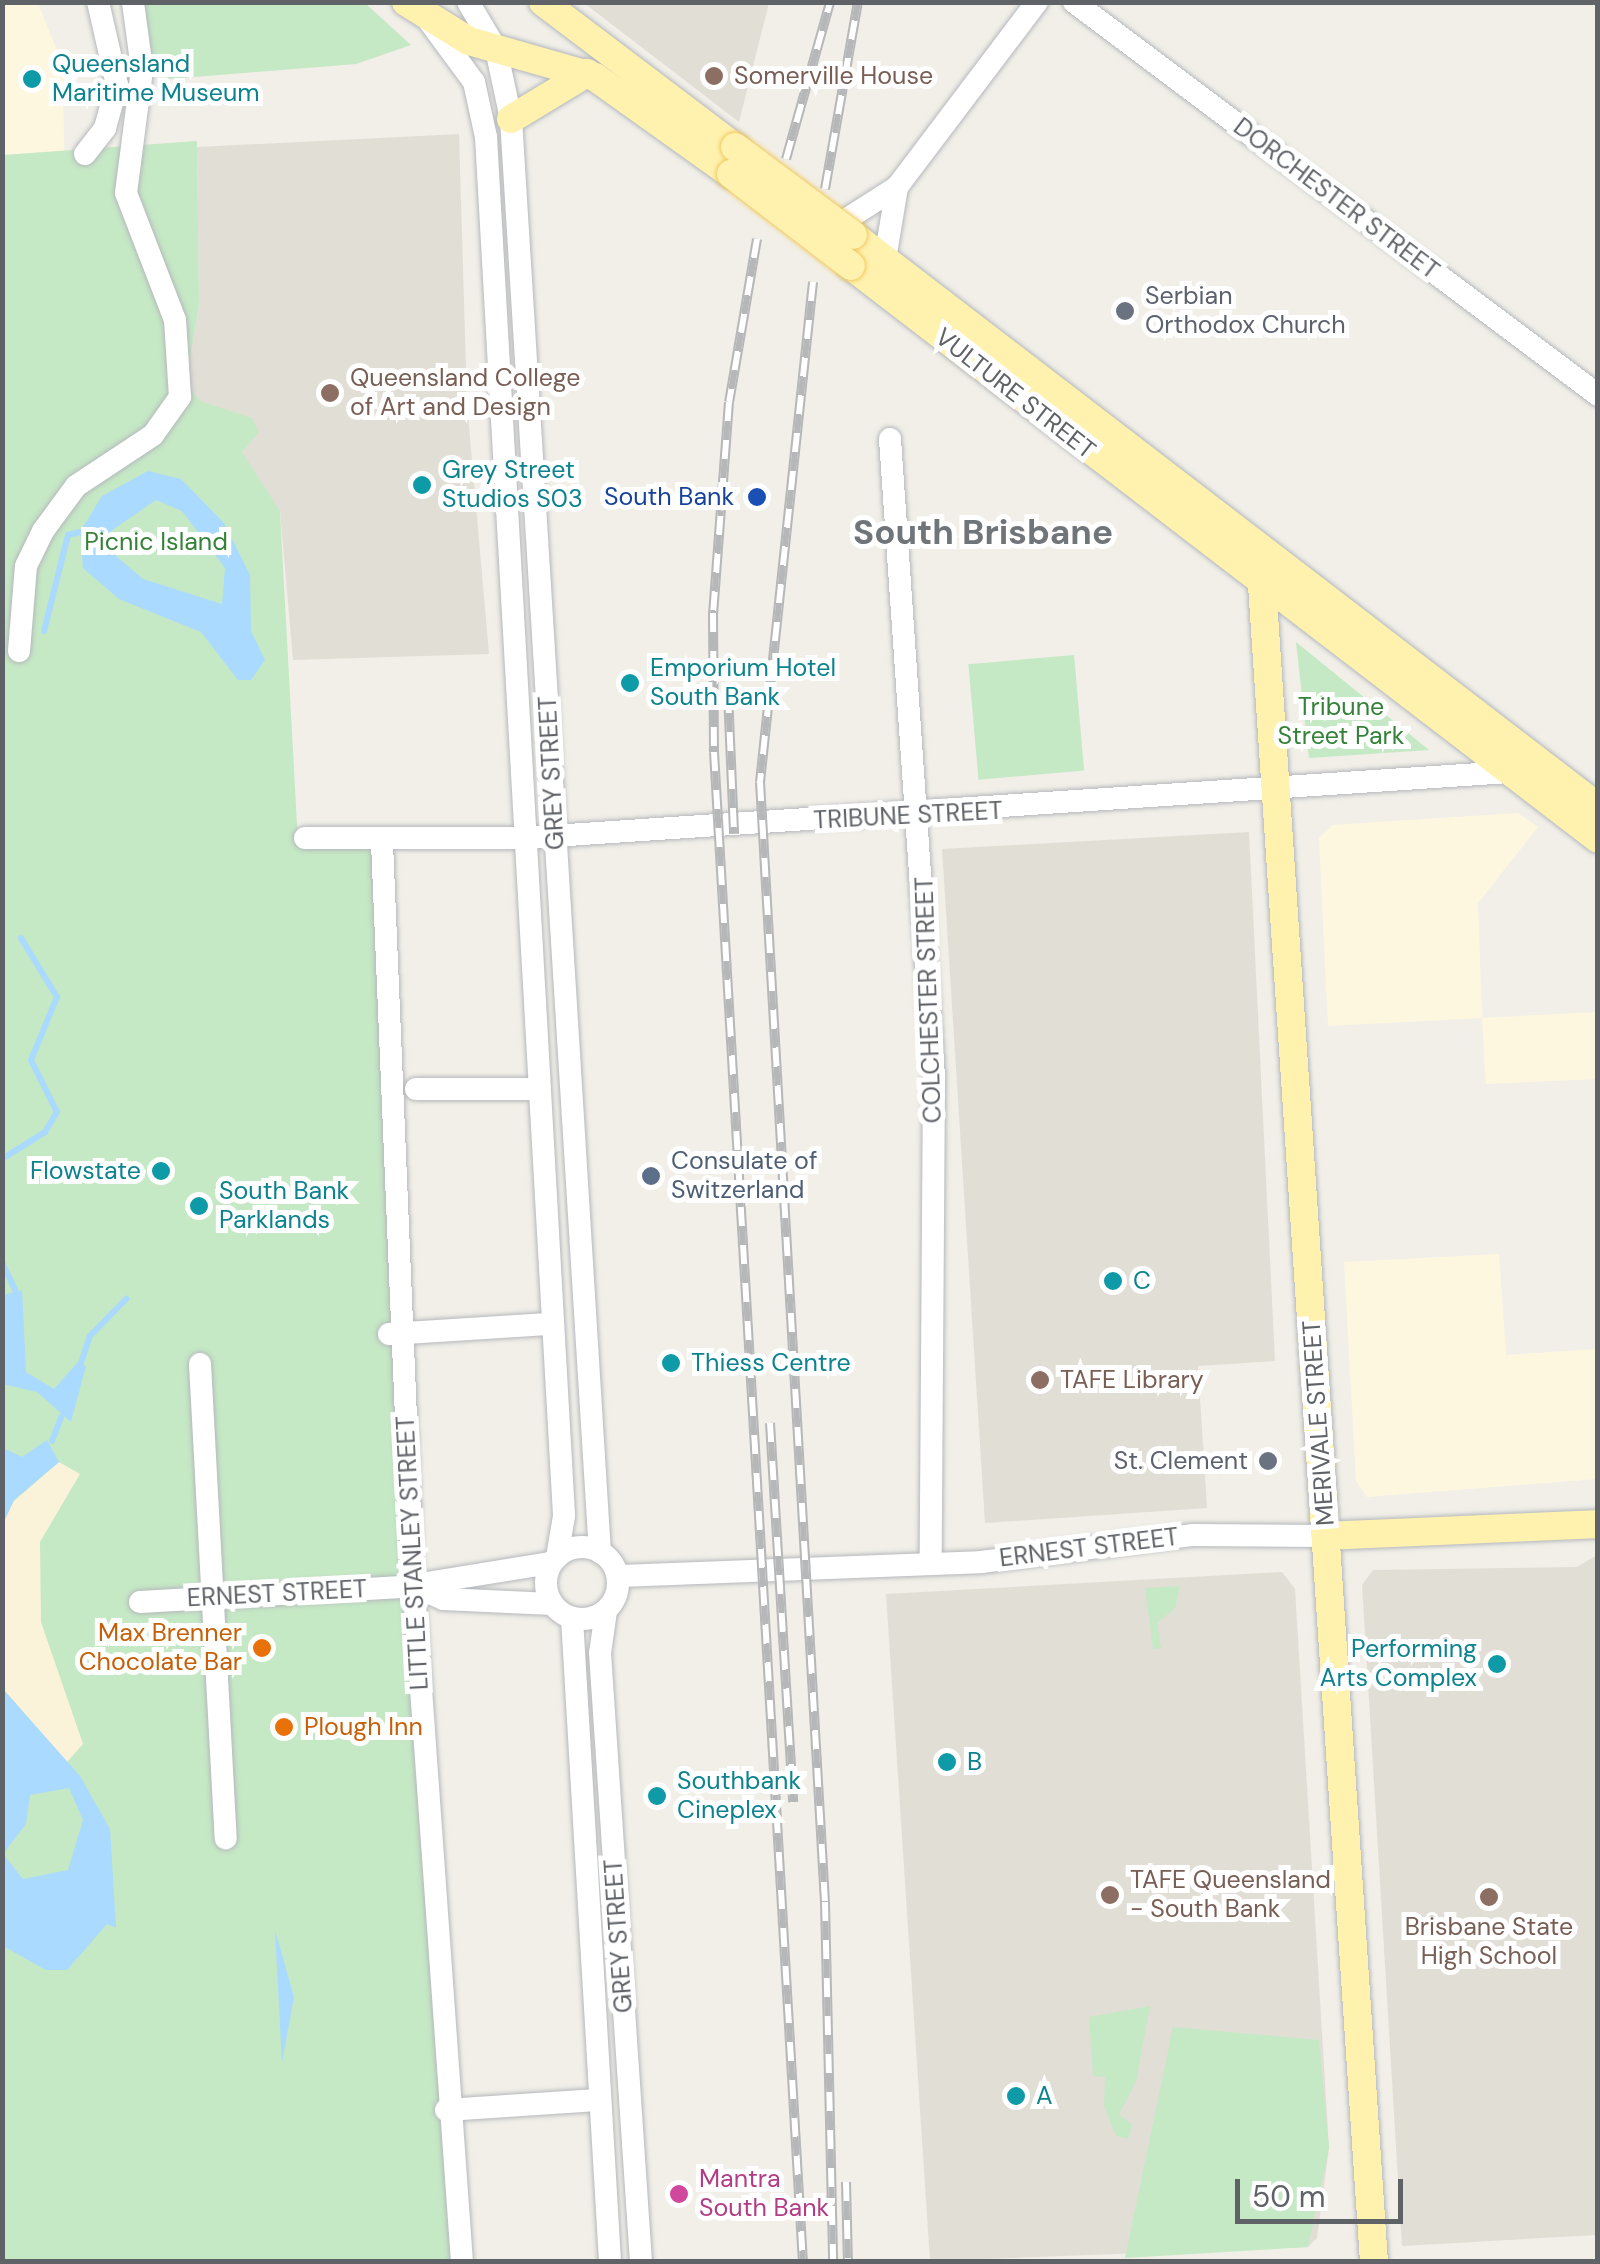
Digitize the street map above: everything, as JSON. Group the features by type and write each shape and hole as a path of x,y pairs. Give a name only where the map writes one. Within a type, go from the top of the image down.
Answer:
{"main road":[{"name":"VULTURE STREET","path":"406,2 429,21 496,49 587,73 849,227 885,259 1598,807"},
{"name":"VULTURE STREET","path":"544,2 733,160 851,266 1598,839"},
{"path":"511,119 587,73"},
{"name":"MERIVALE STREET","path":"1262,585 1279,793 1374,2262"},
{"name":"ERNEST STREET","path":"1560,1520 1598,1504"},
{"name":"ERNEST STREET","path":"1326,1536 1560,1520 1598,1524"}],"street":[{"path":"85,154 116,94 115,48 98,2"},
{"path":"19,651 26,566 42,530 76,486 153,435 180,398 174,320 126,193 142,70 133,2"},
{"name":"GREY STREET","path":"468,2 496,49 511,119 600,1552"},
{"path":"849,227 897,186 1037,2"},
{"name":"DORCHESTER STREET","path":"1074,2 1598,395"},
{"name":"GREY STREET","path":"429,21 474,82 486,137 549,1324 564,1516 554,1560"},
{"path":"885,259 897,186"},
{"name":"COLCHESTER STREET","path":"890,439 920,816 934,1077 931,1563"},
{"name":"TRIBUNE STREET","path":"305,838 382,843 523,838 1279,793 1510,772"},
{"name":"LITTLE STANLEY STREET","path":"382,843 396,1333 446,2110 462,2262"},
{"path":"416,1089 536,1089"},
{"path":"396,1333 549,1324"},
{"path":"200,1364 226,1838"},
{"name":"ERNEST STREET","path":"618,1576 931,1563 1194,1535 1326,1536"},
{"path":"578,1547 600,1552 618,1576 606,1611 572,1618 552,1604 544,1582 554,1560 578,1547"},
{"name":"ERNEST STREET","path":"140,1602 414,1586 442,1574 554,1560"},
{"name":"ERNEST STREET","path":"414,1586 443,1599 552,1604"},
{"name":"GREY STREET","path":"606,1611 600,1652 641,2262"},
{"name":"GREY STREET","path":"572,1618 610,2262"},
{"path":"446,2110 598,2100"}],"shaded area":[{"name":"Queensland Maritime Museum","path":"3,3 38,3 63,66 64,151 3,155"},
{"name":"Somerville House","path":"584,3 769,3 739,122"},
{"name":"Queensland College of Art and Design","path":"459,134 467,403 489,654 293,660 280,511 186,383 199,305 197,147"},
{"path":"1518,813 1538,827 1478,903 1482,1018 1328,1026 1319,838 1332,825"},
{"path":"1249,832 1275,1361 1198,1366 1207,1508 985,1523 942,849"},
{"path":"1597,1012 1597,1079 1486,1084 1482,1018"},
{"path":"1499,1254 1506,1355 1597,1349 1597,1479 1367,1497 1356,1481 1344,1262"},
{"name":"Brisbane State High School","path":"1597,1555 1597,2235 1402,2246 1362,1585 1373,1570 1577,1567"},
{"name":"TAFE Queensland - South Bank","path":"1282,1572 1295,1589 1329,2148 1317,2238 1308,2247 930,2261 886,1594"}],"green space":[{"path":"143,3 365,3 411,45 356,64 169,79 153,65"},
{"name":"South Bank Parklands","path":"197,141 199,305 186,383 200,401 252,418 259,432 242,452 280,511 298,843 382,843 462,2261 3,2262 3,155"},
{"name":"Tribune Street Park","path":"1296,642 1429,750 1309,758"},
{"path":"1074,655 1084,771 979,780 968,664"},
{"path":"1180,1586 1175,1608 1157,1623 1161,1648 1153,1649 1145,1588"},
{"path":"1150,2006 1136,2082 1119,2114 1132,2125 1128,2139 1116,2136 1104,2106 1105,2077 1093,2076 1089,2017"},
{"path":"1173,2027 1319,2040 1329,2148 1308,2247 1125,2258"}],"sand":[{"path":"59,1462 80,1474 40,1542 41,1622 83,1744 67,1762 3,1689 2,1524 14,1501"}],"water":[{"path":"148,471 181,479 224,523 250,575 251,631 265,660 251,680 238,680 201,632 119,599 83,568 80,532 102,496","holes":["156,500 182,511 225,568 222,604 143,579 116,556 111,531"]},
{"path":"22,1290 26,1372 54,1389 78,1362 86,1366 71,1422 37,1392 3,1384 3,1295"},
{"path":"47,1440 59,1462 14,1500 3,1524 3,1448 22,1457"},
{"path":"3,1689 80,1776 110,1829 116,1928 107,1924 67,1970 46,1970 3,1946","holes":["69,1788 83,1820 68,1870 23,1879 3,1854 26,1824 30,1795"]},
{"path":"275,1930 294,1997 282,2062"}],"waterway":[{"path":"44,631 68,535 80,532"},
{"path":"2,1159 45,1132 57,1112 31,1060 57,997 21,938"},
{"path":"2,1262 15,1290"},
{"path":"81,1363 90,1336 126,1299"},
{"path":"52,1441 61,1417"}],"railway":[{"path":"786,159 830,2"},
{"path":"825,189 858,2"},
{"path":"757,239 729,402 713,613 714,752 803,2262"},
{"path":"813,282 760,782 825,1902 833,2262"},
{"path":"728,694 734,834"},
{"path":"770,1423 793,1802"},
{"path":"846,2182 848,2262"}],"place":[{"name":"Somerville House","path":"714,76"},
{"name":"Queensland Maritime Museum","path":"32,79"},
{"name":"Serbian Orthodox Church","path":"1125,311"},
{"name":"Queensland College of Art and Design","path":"330,393"},
{"name":"Grey Street Studios S03","path":"422,485"},
{"name":"South Bank","path":"757,497"},
{"name":"Emporium Hotel South Bank","path":"630,683"},
{"name":"Flowstate","path":"161,1171"},
{"name":"Consulate of Switzerland","path":"651,1176"},
{"name":"South Bank Parklands","path":"199,1206"},
{"name":"C","path":"1113,1281"},
{"name":"Thiess Centre","path":"671,1363"},
{"name":"TAFE Library","path":"1040,1380"},
{"name":"St. Clement","path":"1268,1461"},
{"name":"Max Brenner Chocolate Bar","path":"262,1648"},
{"name":"Performing Arts Complex","path":"1497,1664"},
{"name":"Plough Inn","path":"284,1727"},
{"name":"B","path":"947,1762"},
{"name":"Southbank Cineplex","path":"657,1796"},
{"name":"TAFE Queensland - South Bank","path":"1110,1895"},
{"name":"Brisbane State High School","path":"1489,1897"},
{"name":"A","path":"1016,2096"},
{"name":"Mantra South Bank","path":"679,2194"}],"district":[{"name":"South Brisbane","path":"983,532"}],"park label":[{"name":"Picnic Island","path":"156,542"}]}
